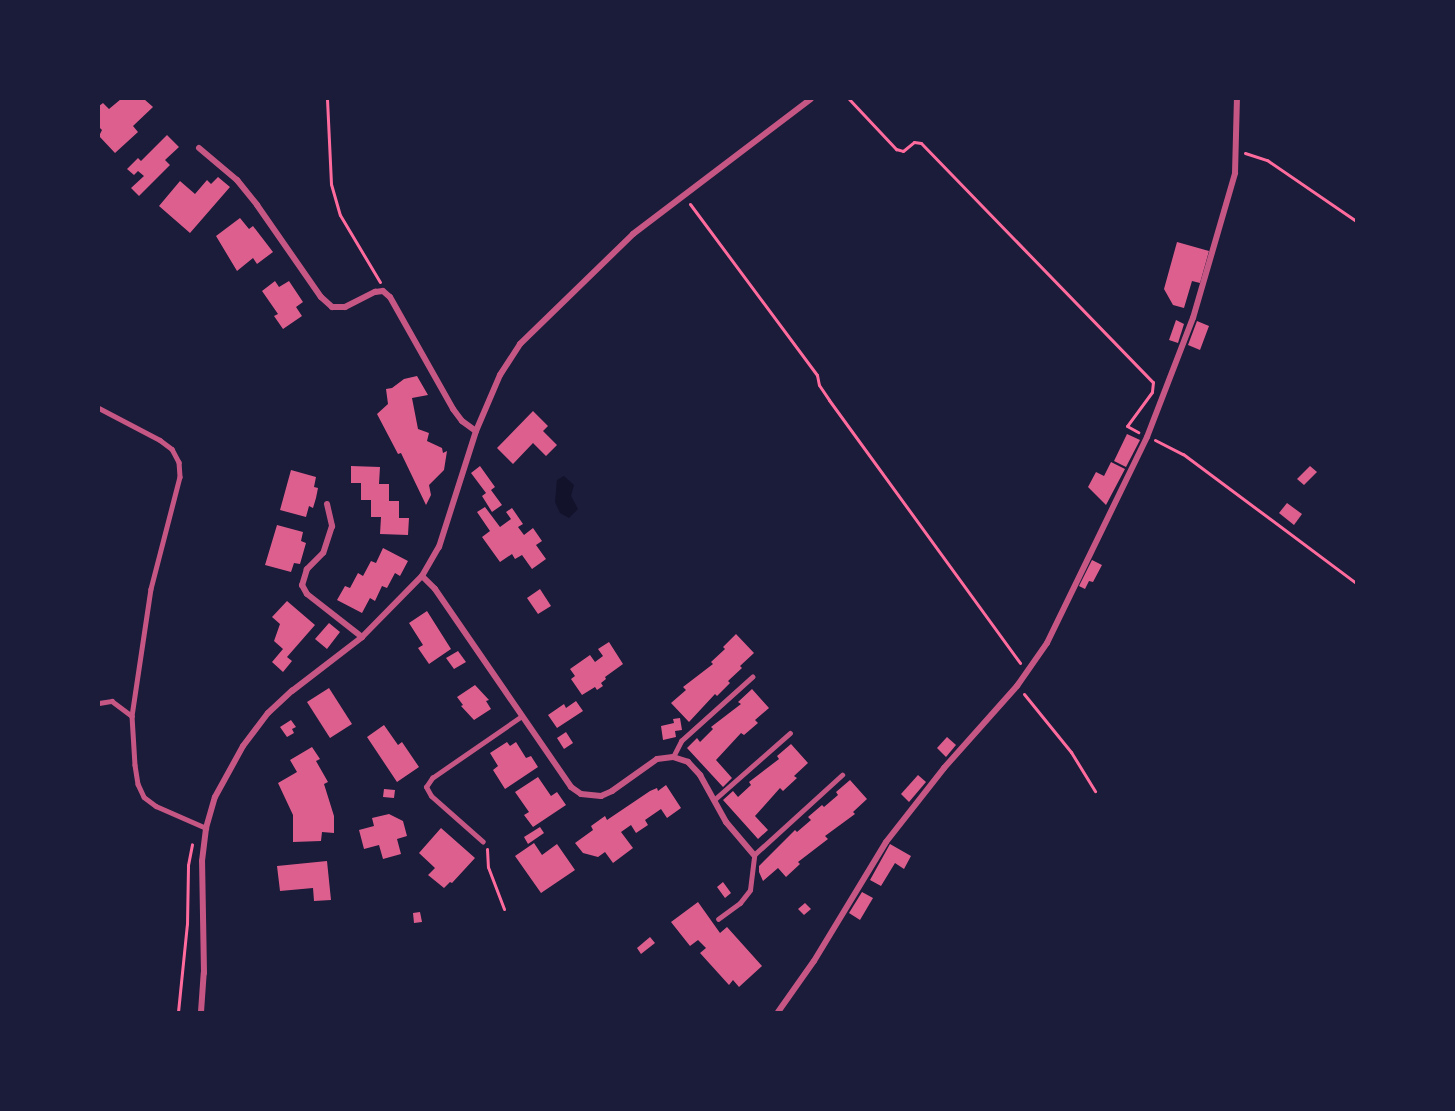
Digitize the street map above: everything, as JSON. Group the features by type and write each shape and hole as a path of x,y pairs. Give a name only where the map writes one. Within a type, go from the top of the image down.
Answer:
{"street":[{"path":"201,1012 204,973 202,861 206,828 214,797 228,770 268,713 292,691 362,637 422,576 439,547 476,431 500,375 520,345 633,234 811,99"},
{"path":"778,1012 814,961 886,842 944,768 1017,686 1047,643 1147,437 1204,285 1235,172 1237,99"},
{"path":"199,148 237,180 321,297 332,307 345,307 375,292 383,291 390,297 453,409 462,421 476,431"},
{"path":"327,504 332,526 323,553 307,569 302,585 307,594 362,637"},
{"path":"422,576 435,589 571,787 591,797 612,791 657,759 673,757 688,762 700,775 726,822 754,855"}],"lane":[{"path":"99,408 160,440 172,449 179,462 180,477 151,589 132,716 135,765 138,783 144,796 156,806 206,828"},
{"path":"673,757 681,741 752,677"},
{"path":"99,703 112,701 132,716"},
{"path":"483,842 431,796 426,787 432,778 522,716"},
{"path":"714,800 790,733"},
{"path":"718,919 740,903 750,890 754,855 842,775"}],"path":[{"path":"327,99 331,184 340,215 379,277 383,291"},
{"path":"849,99 896,149 903,151 914,142 921,143 1153,382 1152,392 1126,426"},
{"path":"1237,152 1267,160 1356,221"},
{"path":"684,195 817,375 819,385 829,400 1015,659 1020,663 1034,663"},
{"path":"1147,437 1183,454 1356,583"},
{"path":"1017,686 1071,752 1095,791"},
{"path":"178,1012 186,924 188,865 193,835 206,828"},
{"path":"483,842 491,876 504,909"}],"shaded area":[{"path":"564,476 574,485 571,496 578,509 569,518 560,513 555,502 557,480"}],"building":[{"path":"121,99 144,99 153,107 133,126 138,132 115,153 99,136 102,130 99,127 99,106 103,103 109,109"},
{"path":"167,135 179,147 165,160 170,165 139,196 131,188 144,176 138,171 134,175 127,169 138,158 141,161"},
{"path":"218,177 230,187 190,233 159,206 180,181 195,194 207,180 211,184"},
{"path":"240,218 249,229 253,226 273,252 257,264 253,258 237,271 216,236"},
{"path":"1177,242 1209,251 1200,283 1192,281 1184,308 1173,305 1164,289"},
{"path":"275,281 279,287 289,281 303,302 296,307 302,316 283,329 274,316 278,314 262,291"},
{"path":"1176,320 1184,324 1178,343 1169,340"},
{"path":"1197,321 1209,326 1200,350 1188,345"},
{"path":"417,376 428,395 412,398 418,429 429,433 427,441 442,448 443,453 447,451 444,470 429,485 431,495 426,505 401,453 398,454 377,414 388,404 386,389 392,388 404,379"},
{"path":"533,411 548,426 543,431 557,445 546,456 533,443 513,464 497,448"},
{"path":"1127,434 1140,440 1126,467 1114,461"},
{"path":"1111,462 1125,469 1106,505 1088,487 1096,472 1104,476"},
{"path":"351,466 380,467 379,484 389,484 389,501 399,501 399,518 409,518 408,535 380,534 381,517 371,517 371,500 361,500 361,483 351,483"},
{"path":"480,466 495,487 491,490 502,505 492,512 482,496 486,493 471,473"},
{"path":"1310,466 1317,472 1304,485 1297,479"},
{"path":"291,470 316,477 314,487 318,488 316,498 313,508 309,506 306,517 280,510"},
{"path":"1287,503 1302,514 1294,525 1279,513"},
{"path":"485,507 500,527 511,519 506,512 512,508 523,524 518,527 524,535 533,528 542,541 536,545 546,559 532,569 522,555 515,559 512,554 500,562 482,537 490,531 477,512"},
{"path":"277,525 303,532 301,541 306,543 300,564 294,563 291,572 265,565"},
{"path":"383,548 408,561 400,576 395,573 387,588 382,586 375,601 370,598 362,613 337,600 345,586 350,588 358,573 363,576 371,561 376,563"},
{"path":"1092,560 1102,565 1093,582 1089,581 1085,589 1079,586"},
{"path":"540,589 551,606 538,614 527,598"},
{"path":"287,601 315,625 287,657 292,661 283,672 272,662 283,649 274,641 280,624 272,617"},
{"path":"427,611 451,649 429,664 418,648 423,645 409,623"},
{"path":"329,623 340,632 327,649 315,639"},
{"path":"736,634 754,653 728,681 730,683 717,696 715,694 689,722 671,703 686,690 683,687 713,664 711,662"},
{"path":"609,642 623,664 605,677 606,679 601,683 603,686 597,690 595,687 582,695 571,679 575,676 570,669 590,655 595,662 603,656 598,649"},
{"path":"458,651 466,662 454,669 446,658"},
{"path":"475,685 489,700 486,701 491,709 474,720 461,706 463,705 457,697"},
{"path":"329,688 352,724 330,738 307,702"},
{"path":"752,689 769,708 755,720 758,723 744,735 741,733 716,760 732,778 723,787 687,748 697,738 700,742 713,729 711,727 741,704 738,702"},
{"path":"576,701 583,711 557,728 548,715 564,704 566,708"},
{"path":"680,718 682,730 675,731 676,737 663,740 661,726 674,723 673,719"},
{"path":"291,720 296,727 292,729 294,733 287,737 280,727"},
{"path":"384,725 398,745 402,742 419,767 397,782 367,737"},
{"path":"566,732 573,743 564,749 557,738"},
{"path":"947,737 956,745 946,757 937,748"},
{"path":"507,742 510,746 516,742 526,758 531,756 538,767 505,789 493,770 498,766 490,753"},
{"path":"791,744 808,763 794,776 797,778 783,791 780,788 755,816 768,830 758,839 723,800 733,791 738,797 751,785 749,782 779,759 777,756"},
{"path":"312,747 320,759 316,761 328,782 324,784 334,816 334,833 322,832 321,841 293,842 293,815 278,783 297,772 290,760"},
{"path":"918,775 926,782 909,802 901,794"},
{"path":"538,777 551,796 557,792 566,805 533,827 524,815 529,812 515,792"},
{"path":"850,780 867,799 853,812 855,814 825,836 828,839 798,862 800,864 786,877 778,868 763,881 759,866 795,830 797,832 811,820 808,817 838,795 836,792"},
{"path":"666,785 681,808 667,818 661,809 645,820 648,825 636,833 631,825 621,832 633,848 613,863 605,852 598,857 583,853 575,843 593,830 591,826 605,816 607,820 650,791 657,788 658,791"},
{"path":"384,789 395,790 394,798 383,797"},
{"path":"389,814 403,821 407,836 397,839 401,854 383,859 379,845 364,849 359,830 374,826 372,818"},
{"path":"540,827 544,833 528,844 524,837"},
{"path":"441,828 475,858 452,883 450,882 444,888 428,875 435,868 419,853"},
{"path":"534,843 542,855 557,844 575,870 541,893 515,856"},
{"path":"890,844 911,856 904,869 895,863 881,886 870,880"},
{"path":"327,861 331,900 314,901 313,888 280,891 277,866"},
{"path":"723,882 731,893 725,898 717,887"},
{"path":"862,892 873,898 860,920 849,913"},
{"path":"698,902 720,933 727,927 762,966 739,987 733,980 729,985 700,953 706,948 698,940 690,946 671,922"},
{"path":"805,903 811,909 804,915 798,909"},
{"path":"420,912 422,922 414,923 413,913"},
{"path":"650,937 655,943 641,954 637,948"}]}
